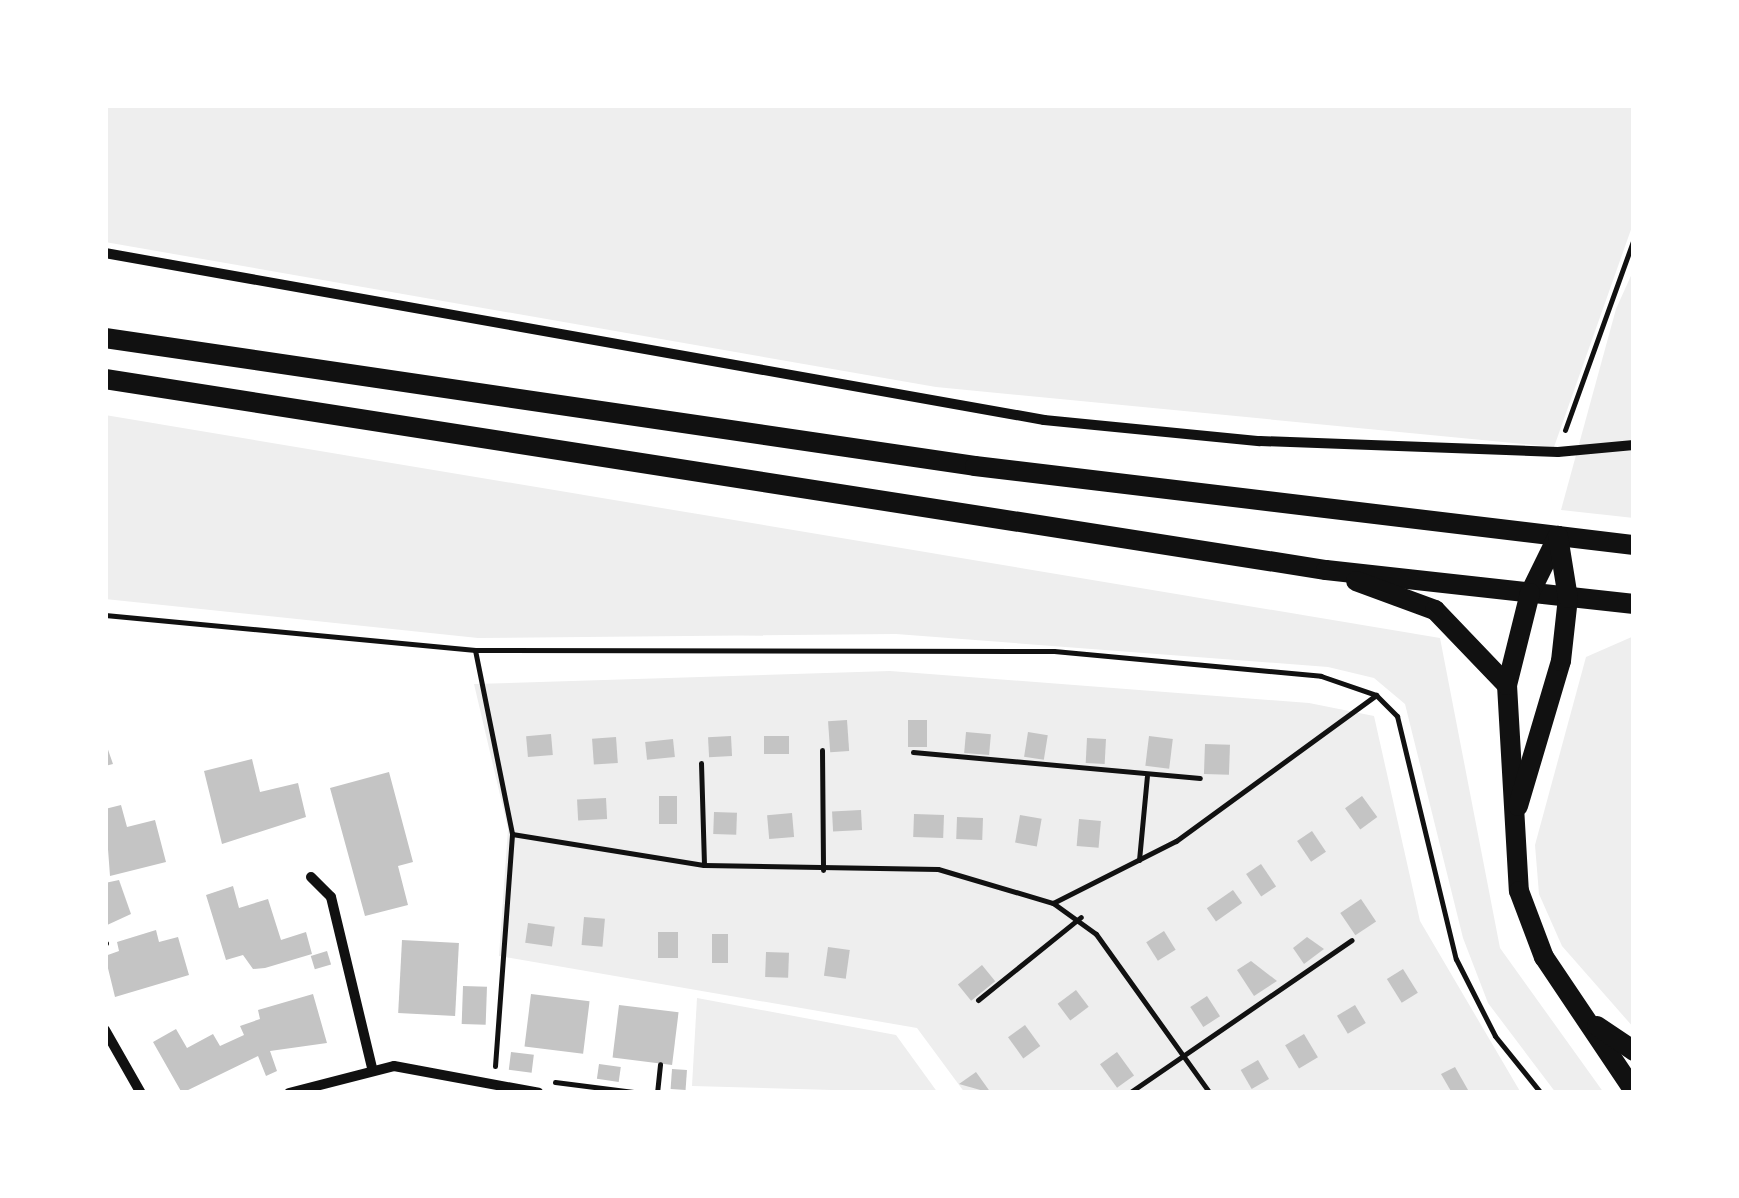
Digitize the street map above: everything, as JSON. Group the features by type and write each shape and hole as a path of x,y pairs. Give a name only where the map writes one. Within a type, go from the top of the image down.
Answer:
{"main road":[{"path":"105,338 975,466 1634,545"},
{"path":"105,379 1326,570 1634,604"},
{"path":"1558,536 1530,593 1507,685 1514,816 1528,924 1634,1090"},
{"path":"1514,816 1561,661 1568,598 1558,536"},
{"path":"1326,570 1435,610 1507,685"},
{"path":"1596,1025 1634,1051"}],"street":[{"path":"105,253 1044,420 1260,441 1558,452 1634,445"},
{"path":"311,877 331,898 372,1068"},
{"path":"105,1030 142,1093"},
{"path":"289,1093 372,1068 539,1093"}],"path":[{"path":"1558,452 1634,238"},
{"path":"105,615 475,650 1054,651 1322,676 1376,695 1398,716 1456,959 1496,1036 1541,1093"},
{"path":"475,650 512,834 492,1086"},
{"path":"1052,904 1139,860 1376,695"},
{"path":"822,750 823,870"},
{"path":"913,752 1200,778"},
{"path":"701,763 704,865"},
{"path":"1139,860 1147,776"},
{"path":"512,834 704,865 938,870 1052,904 1081,917 1184,1052 1210,1093"},
{"path":"978,1000 1081,917"},
{"path":"1130,1093 1184,1052 1352,940"},
{"path":"657,1093 660,1064"}],"shaded area":[{"path":"105,105 1634,105 1634,221 1554,447 936,387 105,242"},
{"path":"1634,269 1634,518 1561,510 1616,309"},
{"path":"105,415 1440,638 1500,948 1604,1093 1556,1093 1488,1003 1463,938 1405,704 1374,678 1328,667 896,634 478,638 105,599"},
{"path":"1634,636 1634,1028 1562,946 1539,894 1535,845 1586,657"},
{"path":"890,671 1309,703 1374,716 1420,921 1521,1093 965,1093 917,1028 499,956 508,829 474,684"},
{"path":"697,998 896,1035 938,1093 692,1086"}],"building":[{"path":"847,720 849,751 830,752 828,721"},
{"path":"908,720 927,720 927,747 908,747"},
{"path":"966,732 991,734 989,755 964,753"},
{"path":"1028,732 1048,735 1044,760 1024,757"},
{"path":"551,734 553,755 528,757 526,736"},
{"path":"731,736 732,756 709,757 708,737"},
{"path":"764,736 789,736 789,754 764,754"},
{"path":"1149,736 1173,739 1169,769 1145,766"},
{"path":"616,737 618,763 594,765 592,739"},
{"path":"1087,738 1106,739 1105,764 1086,763"},
{"path":"673,739 675,757 647,760 645,742"},
{"path":"105,741 113,764 105,766"},
{"path":"1205,744 1230,745 1229,775 1204,774"},
{"path":"252,759 260,792 298,783 306,817 222,844 204,771"},
{"path":"389,772 413,862 398,866 408,905 365,916 330,788"},
{"path":"659,796 677,796 677,824 659,824"},
{"path":"1362,796 1377,817 1360,829 1345,808"},
{"path":"606,798 607,819 578,820 577,800"},
{"path":"121,805 127,827 155,820 166,862 110,876 105,809"},
{"path":"861,810 862,830 833,831 832,812"},
{"path":"714,812 737,813 736,835 713,834"},
{"path":"792,813 794,837 769,839 767,815"},
{"path":"914,814 944,815 943,838 913,837"},
{"path":"1020,815 1042,819 1037,846 1015,843"},
{"path":"957,817 983,818 982,840 956,839"},
{"path":"1079,819 1101,821 1099,848 1077,846"},
{"path":"1312,831 1326,852 1311,862 1297,841"},
{"path":"1261,864 1276,886 1261,896 1246,874"},
{"path":"119,880 131,914 105,926 105,883"},
{"path":"233,886 239,908 268,899 281,940 306,932 312,954 253,969 243,955 226,960 206,895"},
{"path":"1233,890 1242,903 1216,921 1207,908"},
{"path":"1361,899 1376,921 1355,935 1340,913"},
{"path":"584,917 605,919 602,947 582,945"},
{"path":"528,923 555,927 552,947 525,943"},
{"path":"156,930 159,942 178,937 189,975 115,997 105,956 119,951 117,942"},
{"path":"1164,931 1176,950 1158,961 1146,942"},
{"path":"658,932 678,932 678,958 658,958"},
{"path":"712,934 728,934 728,963 712,963"},
{"path":"1307,937 1324,949 1304,964 1293,948"},
{"path":"402,940 459,943 455,1016 398,1013"},
{"path":"828,947 850,950 846,979 824,976"},
{"path":"327,951 331,964 315,969 311,956"},
{"path":"766,952 789,953 788,978 765,977"},
{"path":"1251,961 1277,981 1254,996 1237,970"},
{"path":"982,965 995,981 971,1001 958,985"},
{"path":"1403,969 1418,993 1402,1003 1387,979"},
{"path":"463,986 487,987 486,1025 462,1024"},
{"path":"1076,990 1089,1007 1070,1021 1058,1004"},
{"path":"313,994 327,1043 270,1051 277,1071 266,1076 258,1056 182,1093 153,1042 176,1029 187,1048 213,1034 220,1046 244,1035 240,1026 260,1019 258,1010"},
{"path":"531,994 590,1001 583,1054 525,1047"},
{"path":"1207,996 1220,1016 1203,1027 1190,1007"},
{"path":"619,1005 679,1012 672,1065 613,1058"},
{"path":"1355,1005 1366,1023 1348,1034 1337,1016"},
{"path":"1025,1025 1040,1046 1023,1058 1008,1037"},
{"path":"1304,1034 1318,1057 1299,1068 1285,1045"},
{"path":"511,1052 534,1055 532,1073 509,1070"},
{"path":"1117,1052 1134,1075 1117,1088 1100,1064"},
{"path":"1258,1060 1269,1079 1252,1089 1241,1070"},
{"path":"599,1064 621,1067 619,1082 597,1079"},
{"path":"1455,1067 1468,1090 1464,1093 1452,1093 1441,1074"},
{"path":"672,1069 687,1070 686,1090 671,1089"},
{"path":"976,1072 991,1093 959,1084"}]}
